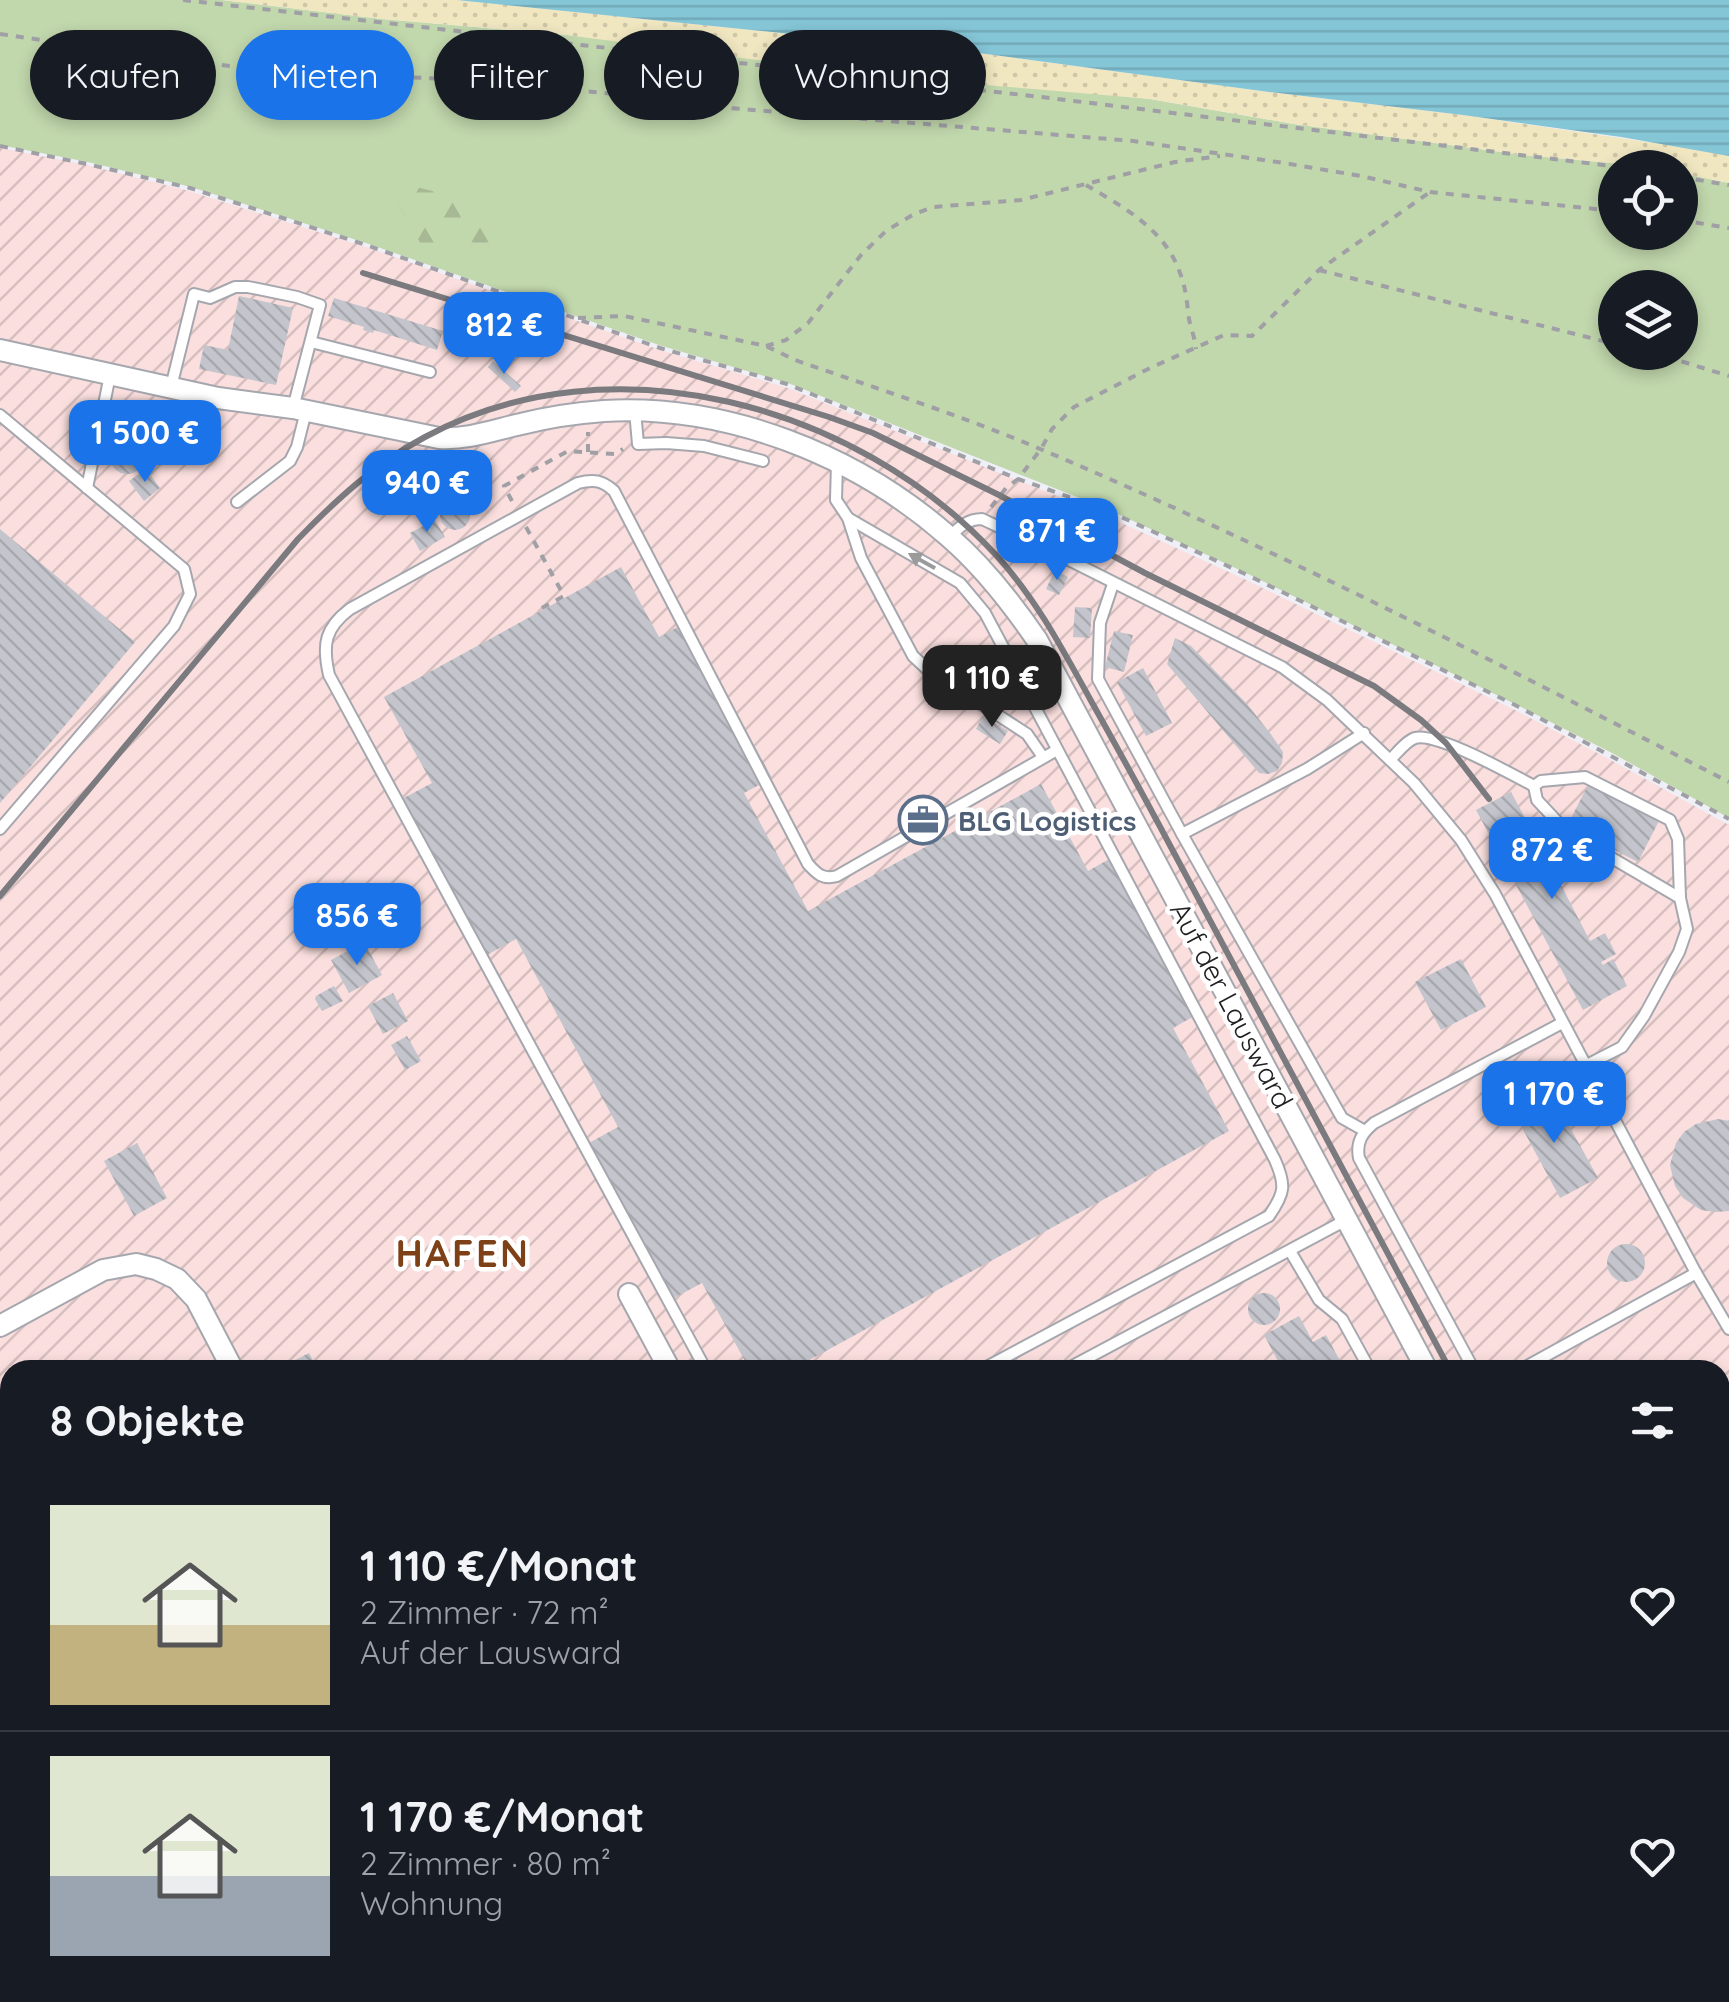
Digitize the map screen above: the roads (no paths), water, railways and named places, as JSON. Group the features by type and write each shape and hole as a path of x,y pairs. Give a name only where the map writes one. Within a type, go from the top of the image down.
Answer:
{"street":[{"name":"Auf der Lausward","path":"0,350 218,398 300,409 448,439 547,418 635,410 705,418 759,431 837,462 895,495 950,537 1012,603 1037,640 1422,1360"},
{"path":"0,1326 103,1270 136,1264 178,1280 196,1300 229,1360"},
{"path":"629,1294 665,1360"}],"lane":[{"path":"170,388 194,294 210,298 235,287 248,288 297,297 320,306 310,342 297,447 290,461 236,502"},
{"path":"310,342 430,372"},
{"path":"87,488 110,374"},
{"path":"635,410 638,444 704,446 763,461"},
{"path":"0,415 184,568 190,594 174,626 0,829"},
{"path":"837,462 836,500 848,518 861,558 913,656 926,669 1027,734 1043,758"},
{"path":"701,1360 329,675 328,630 350,608 578,483 600,481 614,491 808,864 822,876 837,876 1057,750"},
{"path":"848,518 960,582 985,614 1275,1160 1284,1187 1270,1216 1000,1360"},
{"path":"950,537 965,523 982,519 1076,563 1282,667 1327,700 1391,759 1461,840 1495,894 1729,1329"},
{"path":"1113,584 1100,623 1098,679 1342,1118 1365,1131"},
{"path":"1182,834 1307,769 1364,733"},
{"path":"1391,759 1411,739 1423,737 1446,743 1534,786"},
{"path":"1534,786 1541,781 1584,777 1670,820 1678,839 1680,898 1687,929 1679,952 1644,1016 1622,1046 1587,1065"},
{"path":"1534,786 1537,800 1566,830 1680,898"},
{"path":"1469,1360 1357,1148 1374,1123 1562,1023"},
{"path":"1084,1360 1347,1220"},
{"path":"1290,1251 1319,1300 1342,1319 1365,1360"},
{"path":"1538,1360 1696,1273"}],"water":[{"path":"457,0 1729,0 1729,156 1463,115 986,54 986,30 759,31"}],"railway":[{"path":"363,273 873,433 1374,686 1446,743 1489,799"},
{"path":"0,896 298,539 357,483 407,447 498,407 574,392 651,390 728,402 803,425 874,459 939,502 995,554 1035,605 1142,794 1445,1360"}],"place":[{"name":"BLG Logistics","path":"923,820"}],"district":[{"name":"HAFEN","path":"463,1253"}]}
